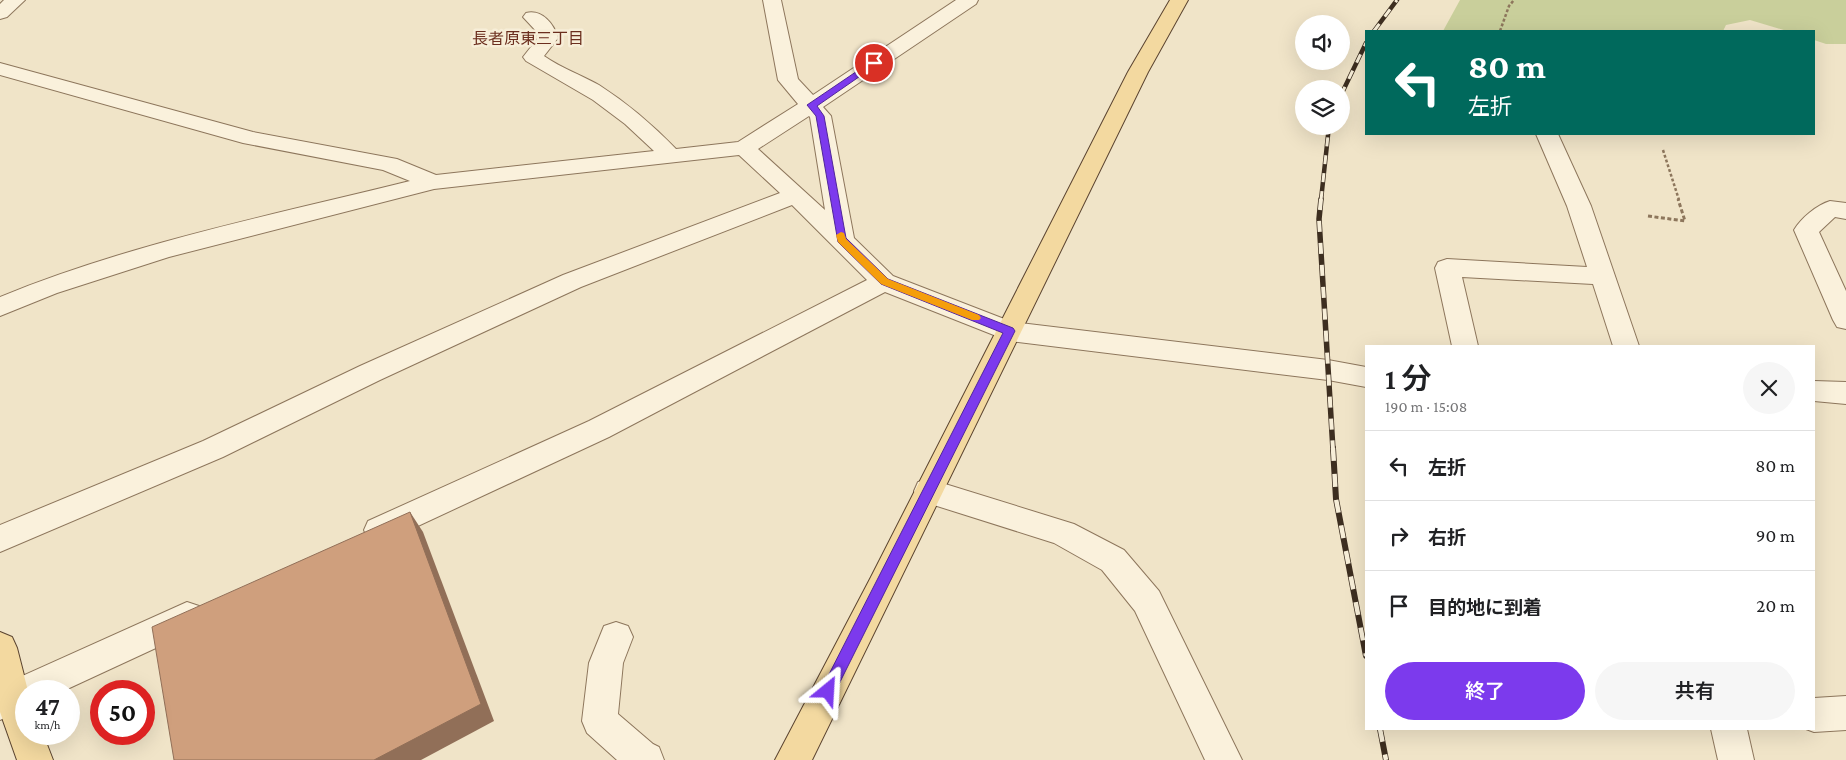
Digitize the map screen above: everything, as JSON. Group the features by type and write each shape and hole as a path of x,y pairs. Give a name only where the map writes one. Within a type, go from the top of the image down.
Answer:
{"main road":[{"path":"793,760 1138,72 1179,0"},
{"path":"0,648 6,700 35,760"}],"street":[{"path":"0,13 16,0"},
{"path":"772,0 788,80 820,116 842,240"},
{"path":"0,307 48,287 162,250 434,182 744,148 969,0"},
{"path":"533,18 546,30 548,38 533,57 542,64 590,89 654,138 670,155"},
{"path":"0,69 251,138 389,164 434,182"},
{"path":"1546,135 1578,206 1626,345"},
{"path":"744,148 796,195 884,282 1009,331 1328,370 1365,377"},
{"path":"0,539 214,449 378,369 572,281 796,195"},
{"path":"1846,211 1830,209 1806,230 1846,320"},
{"path":"1465,345 1447,268 1601,276"},
{"path":"356,541 600,429 884,282"},
{"path":"1815,391 1846,393"},
{"path":"929,491 1063,533 1113,560 1147,601 1224,760"},
{"path":"6,700 211,606"},
{"path":"616,637 606,663 600,721 640,757 646,760"},
{"path":"1815,715 1846,713"},
{"path":"1730,730 1736,760"}],"path":[{"path":"1500,30 1509,6 1514,0"},
{"path":"1648,216 1685,221 1663,150"}],"green space":[{"path":"1460,0 1846,0 1846,44 1826,44 1815,40 1815,30 1784,30 1750,20 1726,25 1724,30 1444,30"}],"building":[{"path":"410,512 481,704 374,760 174,760 152,627"}],"railway":[{"path":"1375,30 1397,0"},
{"path":"1348,80 1365,45"},
{"path":"1321,200 1328,135"},
{"path":"1321,199 1319,219 1333,450"},
{"path":"1333,448 1336,499 1365,651"},
{"path":"1380,730 1386,760"}],"slow traffic":[{"path":"841,235 842,240 884,282 976,318"}],"district":[{"name":"長者原東三丁目","path":"528,38"}],"route":[{"path":"828,691 882,587 1009,331 884,282 842,240 820,116 812,105 874,63"}]}
